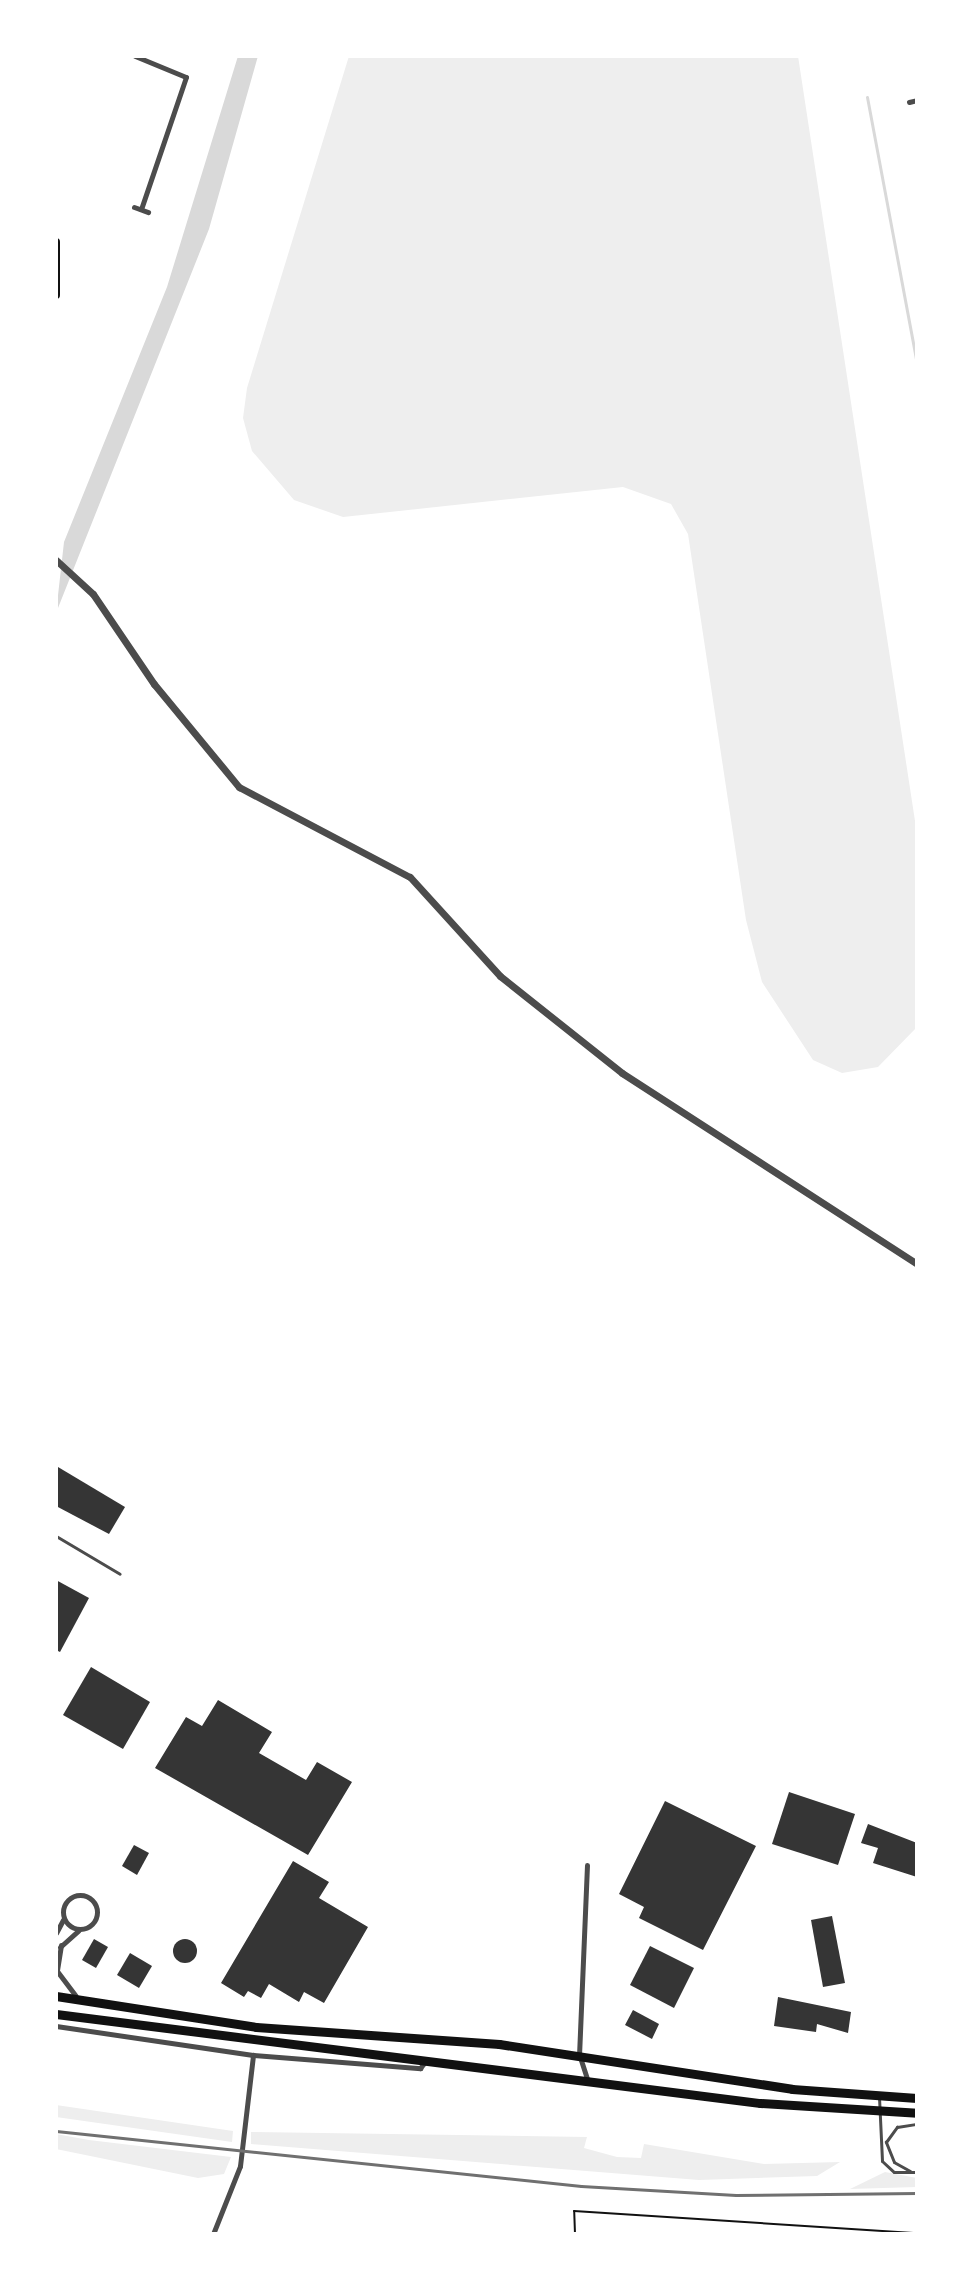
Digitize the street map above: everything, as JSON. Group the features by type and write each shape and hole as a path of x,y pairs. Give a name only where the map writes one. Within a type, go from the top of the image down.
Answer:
{"highway":[{"path":"56,1996 256,2027 579,2054 879,2096 917,2098"},
{"path":"56,2014 878,2112 917,2113"}],"main road":[{"path":"56,242 56,295"}],"street":[{"path":"134,207 144,210 186,77 135,56"},
{"path":"909,102 917,100"},
{"path":"56,560 74,573 239,787 410,877 500,976 622,1073 917,1264"},
{"path":"587,1865 579,2054 587,2078"},
{"path":"56,1933 72,1897 92,1901 94,1921 61,1945 56,1956"},
{"path":"64,1916 80,1929"},
{"path":"61,1945 58,1975 82,2000"},
{"path":"56,2026 253,2055 380,2066 420,2068 426,2058"},
{"path":"213,2234 240,2166 253,2055"}],"lane":[{"path":"56,1536 120,1574"},
{"path":"879,2096 882,2161 894,2172 915,2172"},
{"path":"915,2172 894,2162 886,2142 897,2127 917,2124"}],"path":[{"path":"575,2234 574,2211 917,2233"}],"shaded area":[{"path":"238,56 258,56 209,229 56,613 64,542 167,287"},
{"path":"349,56 798,56 917,834 917,1027 878,1067 842,1073 813,1060 762,982 746,920 688,534 671,504 623,487 343,517 294,500 252,451 243,418 247,388"},
{"path":"56,2105 233,2131 232,2142 56,2117"},
{"path":"251,2132 587,2137 584,2148 617,2157 641,2158 644,2144 764,2164 840,2162 817,2176 699,2180 251,2144"},
{"path":"56,2134 231,2157 224,2174 198,2178 56,2149"},
{"path":"885,2172 917,2178 917,2187 850,2189"}],"building":[{"path":"58,1467 125,1507 109,1534 56,1506"},
{"path":"56,1580 89,1598 60,1652 56,1650"},
{"path":"91,1667 150,1702 123,1749 63,1715"},
{"path":"218,1700 272,1732 259,1753 306,1780 317,1762 352,1782 308,1855 155,1768 186,1717 202,1726"},
{"path":"789,1792 855,1814 838,1865 772,1844"},
{"path":"665,1801 756,1846 703,1950 639,1918 644,1907 619,1894"},
{"path":"868,1824 917,1843 917,1877 873,1863 878,1848 861,1843"},
{"path":"134,1845 149,1853 137,1875 122,1866"},
{"path":"293,1861 329,1882 319,1898 368,1927 324,2003 304,1992 299,2002 269,1984 261,1998 248,1991 244,1997 221,1983"},
{"path":"832,1916 845,1983 823,1987 811,1920"},
{"path":"94,1939 108,1947 96,1968 82,1960"},
{"path":"185,1939 194,1942 197,1951 194,1960 185,1963 176,1960 173,1951 176,1942"},
{"path":"650,1946 694,1968 674,2008 630,1985"},
{"path":"130,1953 152,1966 139,1988 117,1975"},
{"path":"778,1997 851,2012 848,2033 817,2024 816,2032 774,2026"},
{"path":"633,2010 659,2024 652,2039 625,2025"}],"waterway":[{"path":"867,97 917,363"}],"railway":[{"path":"56,2131 581,2186 736,2195 917,2193"}]}
